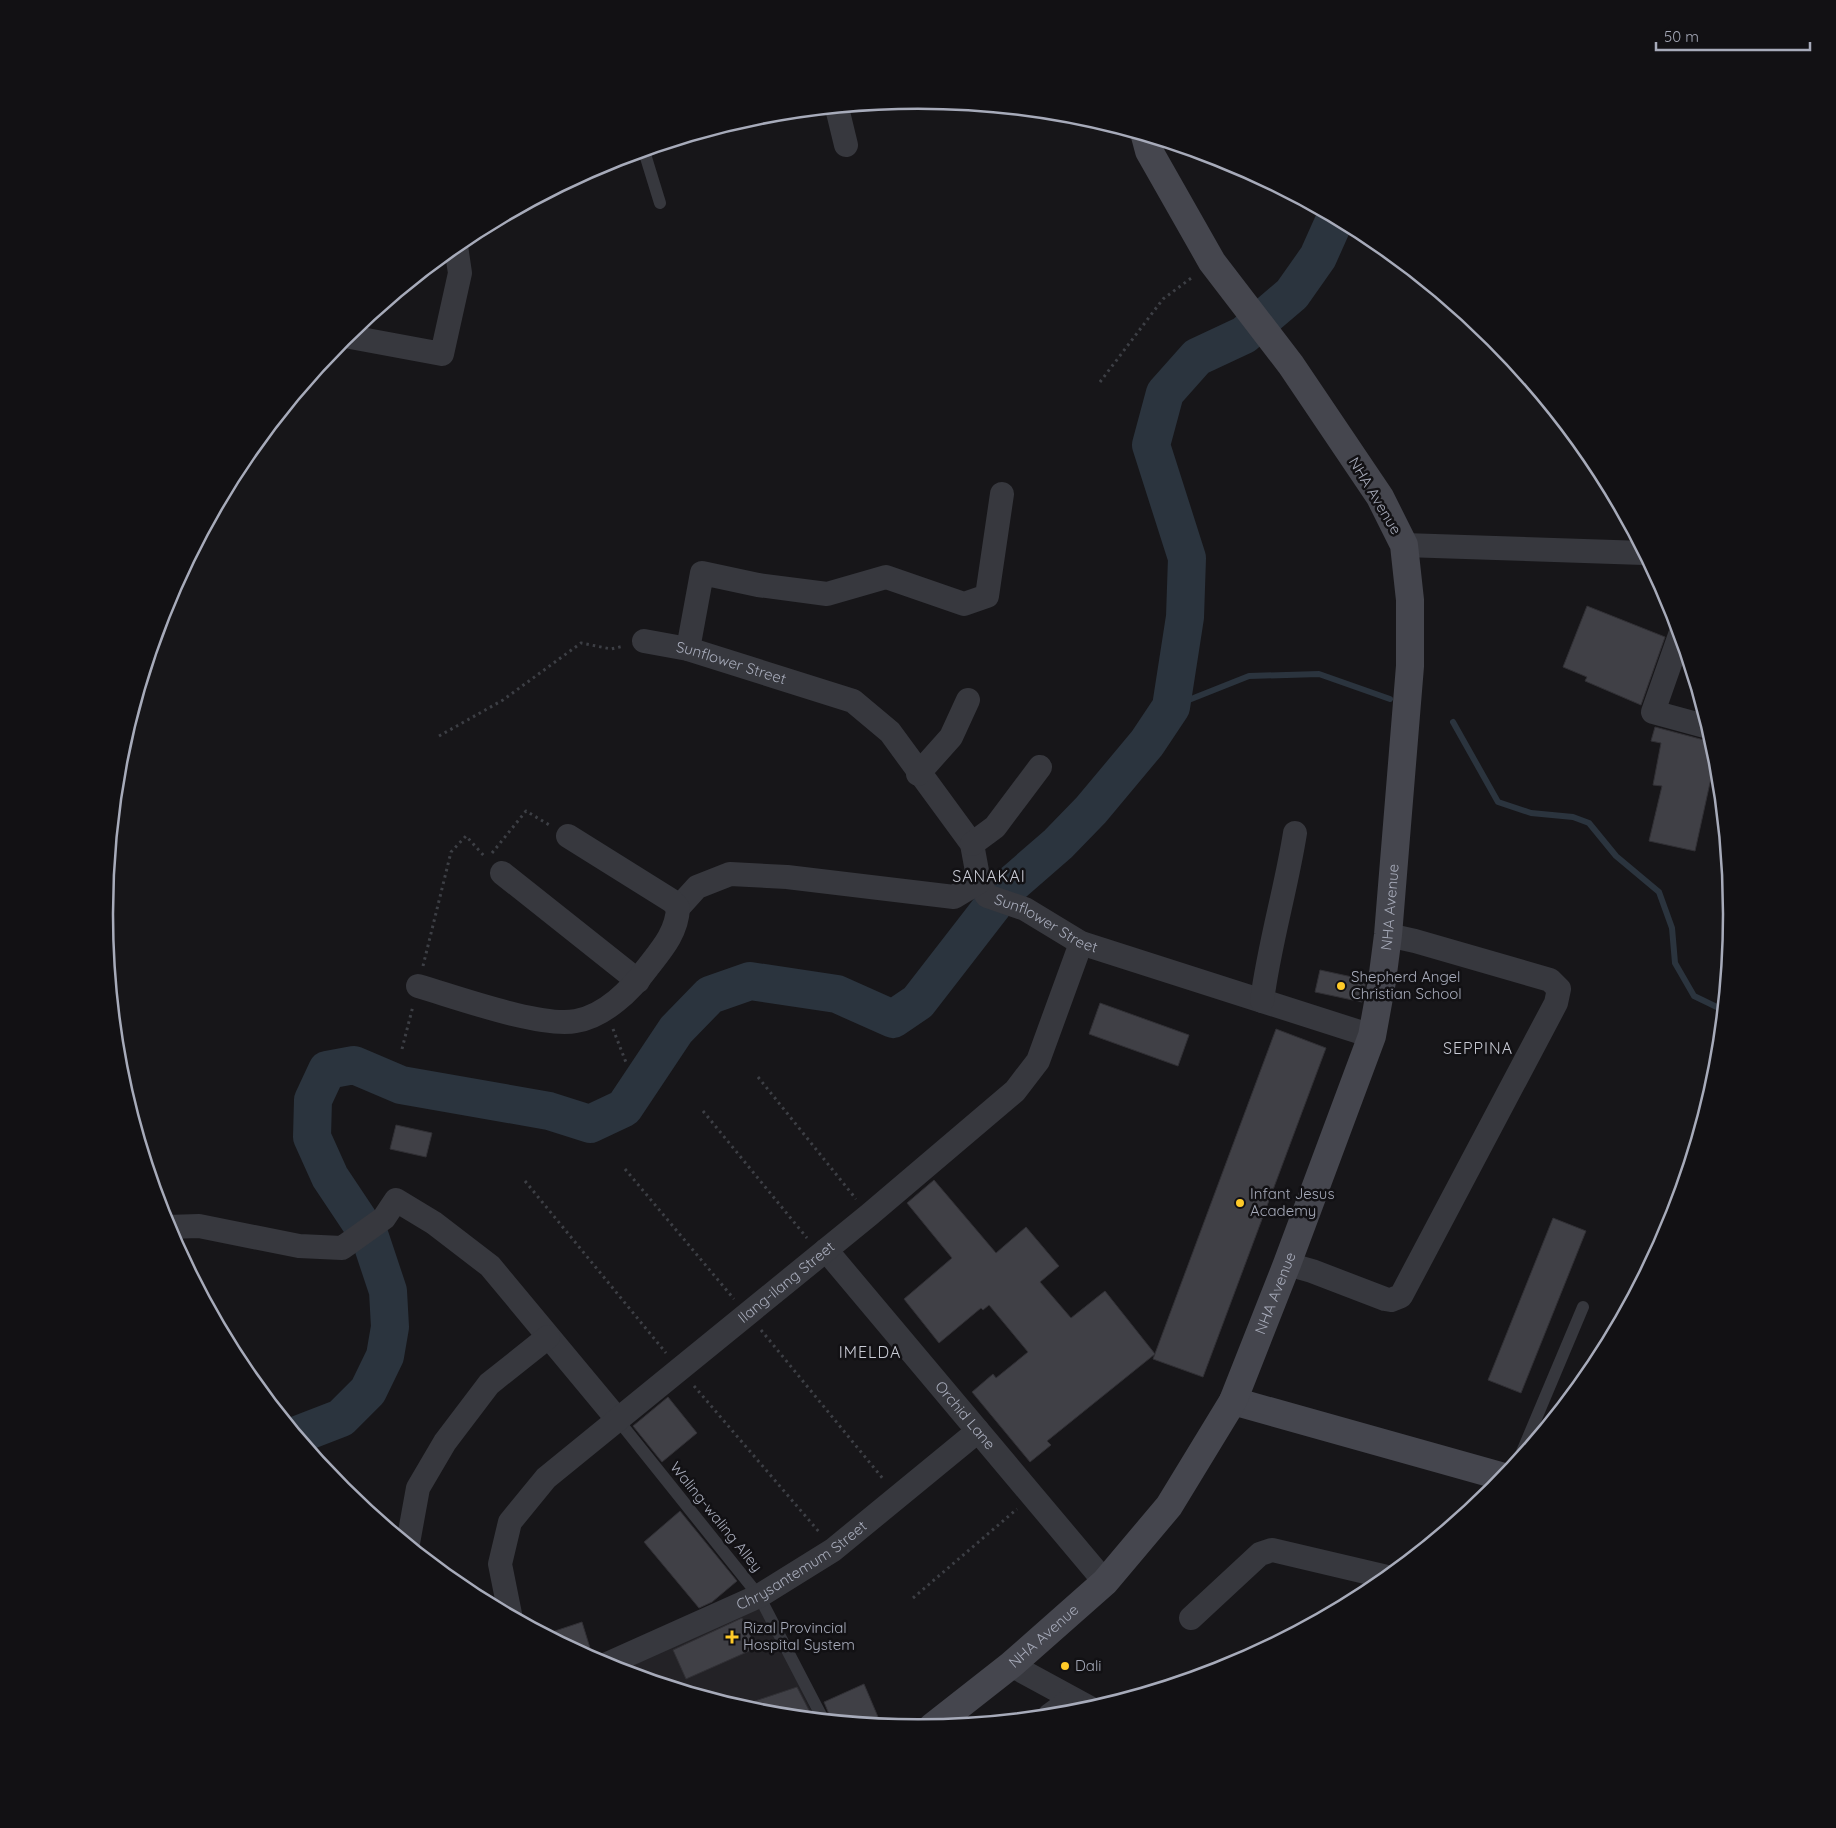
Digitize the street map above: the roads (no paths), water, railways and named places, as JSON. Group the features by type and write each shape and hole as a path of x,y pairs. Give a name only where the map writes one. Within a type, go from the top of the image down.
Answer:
{"street":[{"path":"838,113 846,145"},
{"name":"NHA Avenue","path":"943,1719 1011,1665 1105,1582 1169,1506 1233,1401 1287,1264 1372,1036 1388,935 1410,666 1410,600 1404,545 1380,497 1290,365 1212,262 1149,151 1147,142"},
{"path":"356,338 442,354 460,273 457,254"},
{"path":"688,649 702,573 758,585 827,594 886,577 964,604 987,596 1002,494"},
{"path":"1404,545 1637,553"},
{"name":"Sunflower Street","path":"644,641 688,649 854,701 890,732 918,774 972,844 983,889 1025,909 1081,943 1372,1036"},
{"path":"1677,644 1653,712 1700,725"},
{"path":"918,774 951,737 968,700"},
{"path":"972,844 995,827 1040,767"},
{"path":"1262,1001 1265,974 1287,883 1295,833"},
{"path":"568,836 672,901 678,908"},
{"path":"495,866 638,981"},
{"path":"418,986 533,1019 575,1022 605,1010 638,981 668,939 677,922 678,908 698,886 730,874 788,877 954,897 983,889"},
{"path":"1287,1264 1312,1271 1385,1299 1396,1299 1401,1296 1556,1003 1559,989 1550,980 1388,935"},
{"name":"Ilang-ilang Street","path":"509,1607 500,1564 510,1522 546,1478 869,1215 1015,1091 1038,1061 1081,943"},
{"path":"176,1227 199,1226 299,1246 342,1248 384,1218 396,1200 434,1223 490,1266 618,1420"},
{"name":"Orchid Lane","path":"823,1252 978,1431 1105,1582"},
{"path":"409,1537 418,1488 445,1442 490,1384 548,1337"},
{"path":"1233,1401 1495,1474"},
{"name":"Chrysantemum Street","path":"616,1660 760,1596 833,1550 978,1431"},
{"path":"1192,1618 1260,1554 1272,1550 1378,1575"},
{"path":"1011,1665 1079,1703"}],"lane":[{"path":"646,156 660,203"},
{"path":"1527,1440 1583,1307"},
{"name":"Waling-waling Alley","path":"618,1420 760,1596 820,1713"}],"waterway":[{"path":"303,1433 341,1418 368,1391 385,1356 390,1327 388,1291 370,1237 330,1177 312,1137 313,1100 327,1070 354,1065 401,1085 549,1111 590,1124 624,1108 676,1030 710,995 750,981 837,994 893,1019 918,1002 1004,891 1058,844 1091,810 1147,743 1171,707 1185,617 1187,558 1151,445 1165,393 1197,357 1244,335 1292,294 1318,257 1333,224"},
{"path":"1171,707 1249,676 1319,674 1390,699"},
{"path":"1453,722 1498,802 1531,813 1573,817 1589,823 1616,856 1659,892 1672,928 1675,963 1694,996 1717,1007"}],"place":[{"name":"Shepherd Angel Christian School","path":"1341,986"},
{"name":"Infant Jesus Academy","path":"1240,1203"},
{"name":"Rizal Provincial Hospital System","path":"732,1637"},
{"name":"Dali","path":"1065,1666"}],"district":[{"name":"SANAKAI","path":"989,876"},
{"name":"SEPPINA","path":"1478,1048"},
{"name":"IMELDA","path":"870,1352"}]}
